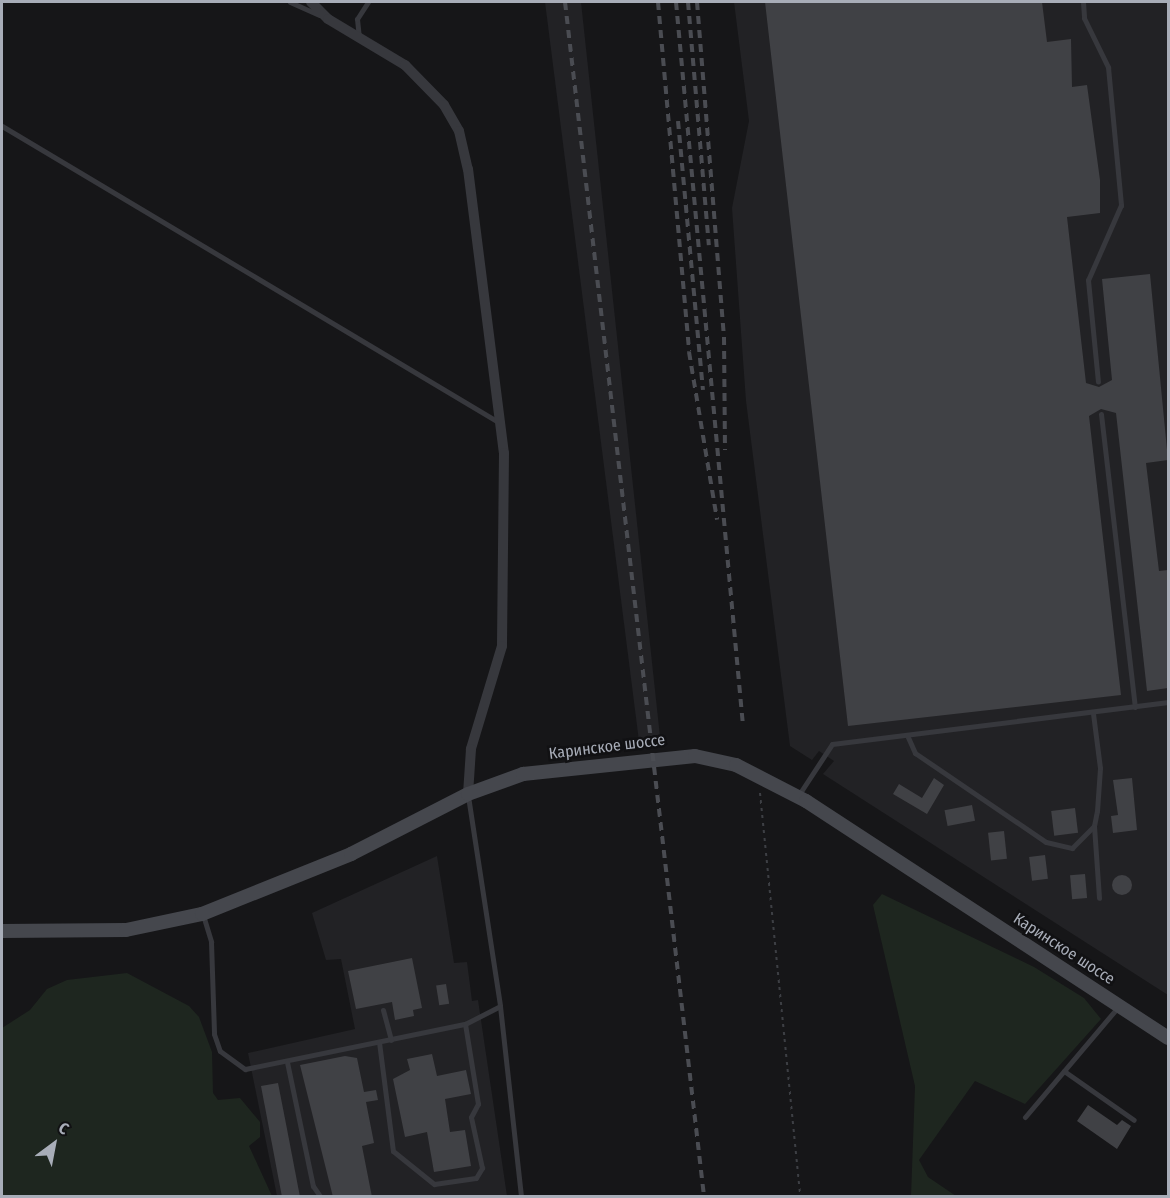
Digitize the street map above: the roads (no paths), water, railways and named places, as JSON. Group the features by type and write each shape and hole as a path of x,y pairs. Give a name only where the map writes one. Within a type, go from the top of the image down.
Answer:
{"street":[{"path":"311,2 328,19 405,65 444,105 459,131 501,423 502,646 471,749 468,794"},
{"name":"Каринское шоссе","path":"2,931 114,931 202,914 351,854 468,794 523,774 656,757 695,756 758,775 798,796 1168,1038"}],"lane":[{"path":"290,2 328,19"},
{"path":"359,38 357,19 368,2"},
{"path":"1083,2 1084,18 1108,66 1121,205 1088,280 1098,382"},
{"path":"2,126 501,423"},
{"path":"1101,414 1135,707"},
{"path":"798,796 832,744 1168,702"},
{"path":"1093,713 1100,768 1094,826 1100,898"},
{"path":"907,735 915,753 1053,845 1072,848 1094,826"},
{"path":"468,794 500,1006 521,1197"},
{"path":"202,914 211,942 214,1034 220,1052 245,1069 465,1024 500,1006"},
{"path":"1025,1117 1119,1005"},
{"path":"383,1010 391,1040"},
{"path":"379,1042 393,1151 435,1184 476,1178 482,1168 471,1117 478,1104 465,1024"},
{"path":"287,1062 313,1186 320,1197"},
{"path":"1064,1071 1134,1119"}],"railway":[{"path":"565,2 704,1196"},
{"path":"658,2 689,352 717,520"},
{"path":"676,2 743,726"},
{"path":"688,2 709,245"},
{"path":"697,2 724,337 725,450"},
{"path":"678,121 703,390"}]}
